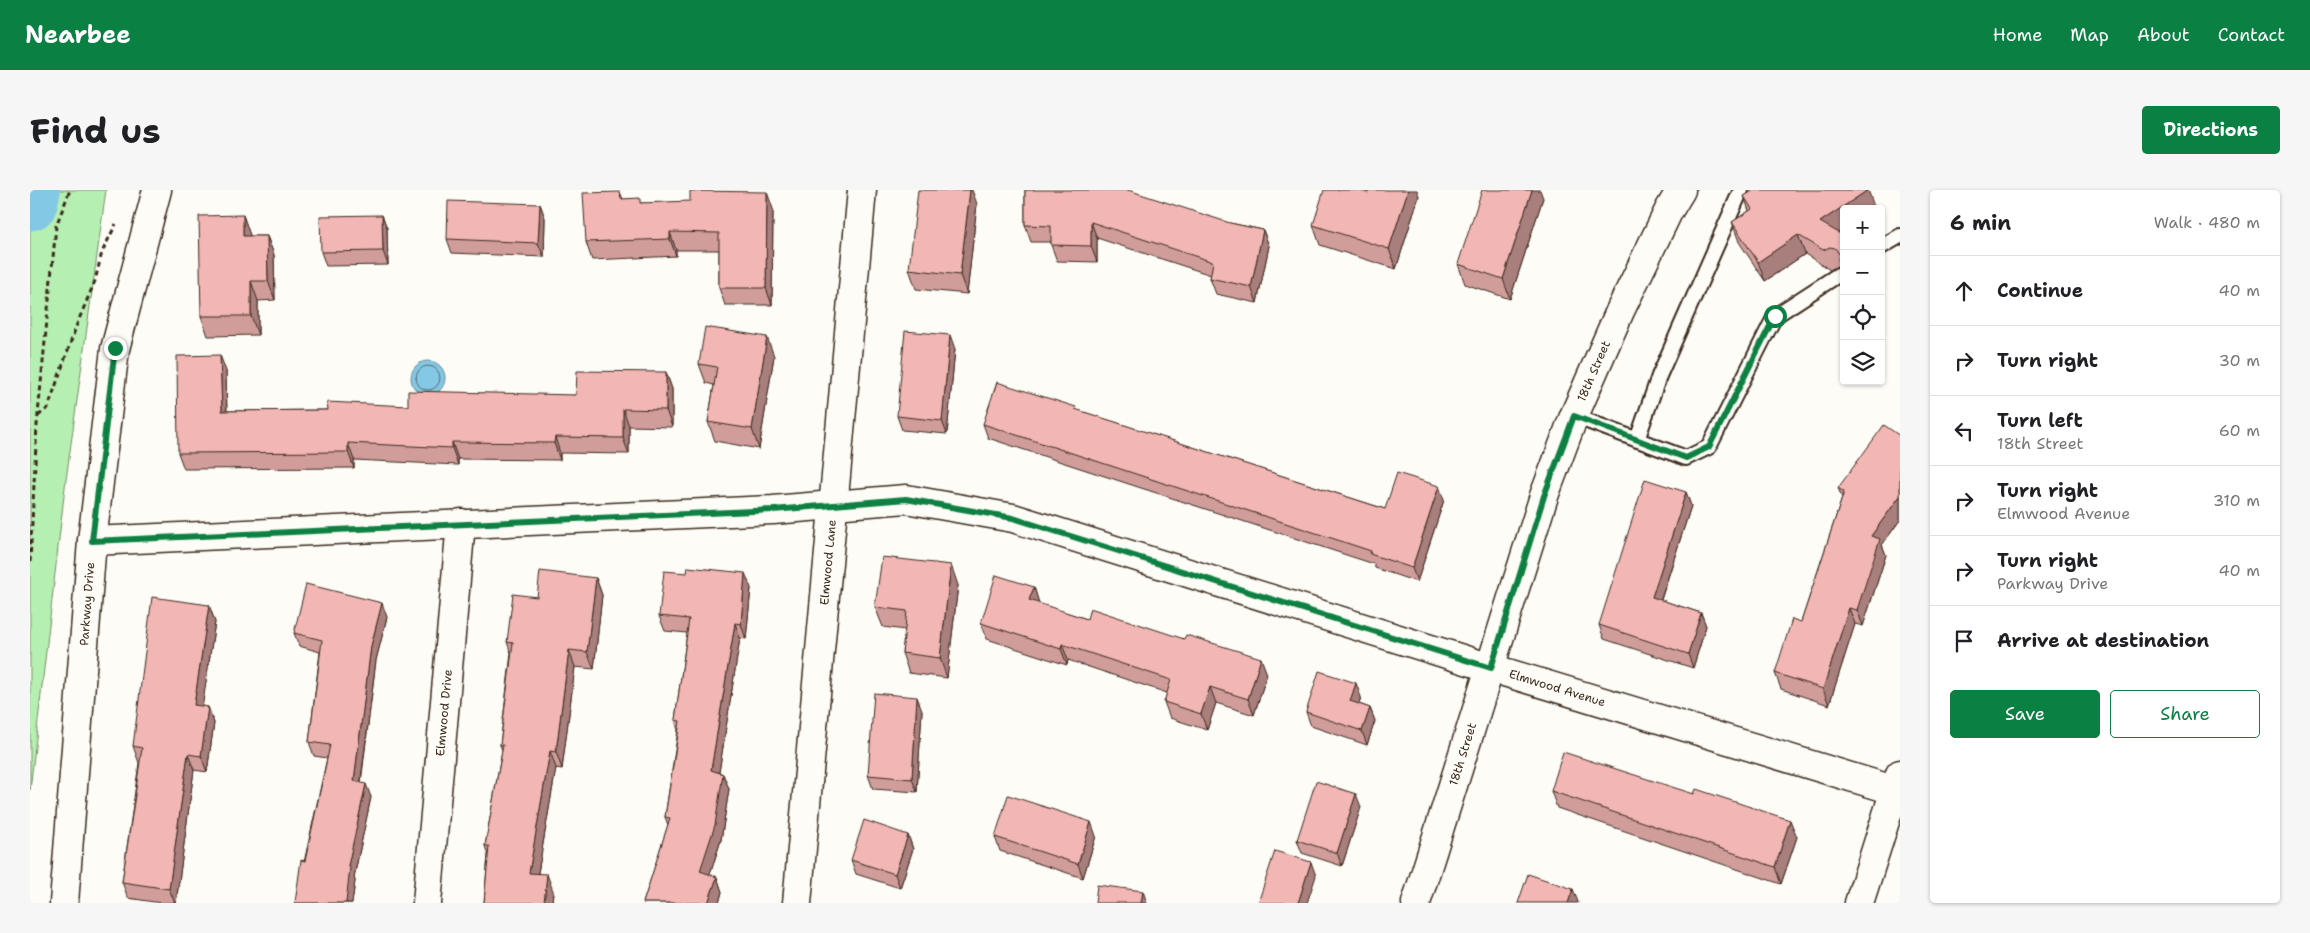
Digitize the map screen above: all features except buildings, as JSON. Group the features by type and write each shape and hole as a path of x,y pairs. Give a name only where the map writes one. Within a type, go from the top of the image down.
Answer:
{"street":[{"name":"Parkway Drive","path":"64,903 92,541 115,348 157,190"},
{"name":"Elmwood Lane","path":"797,903 835,505 862,190"},
{"name":"18th Street","path":"1416,903 1544,496 1574,416 1671,197"},
{"name":"Elmwood Avenue","path":"92,541 773,510 906,499 1013,518 1491,668 1898,785"},
{"name":"Elmwood Drive","path":"427,903 461,523"},
{"path":"1860,903 1898,785"}],"lane":[{"path":"1637,440 1659,376 1742,190"},
{"path":"1885,245 1900,236"},
{"path":"1574,416 1686,458 1709,447 1775,316 1838,275"}],"path":[{"path":"30,562 38,416 56,226 70,190"},
{"path":"38,416 48,408 77,324 95,281 102,252 118,218"}],"green space":[{"path":"30,190 106,190 65,487 30,790"}],"water":[{"path":"428,361 440,366 445,378 440,390 428,395 416,390 411,378 416,366"}],"waterway":[{"path":"30,203 33,190"}],"route":[{"path":"115,348 92,541 773,510 906,499 1013,518 1491,668 1544,496 1574,416 1686,458 1709,447 1775,316"}]}
